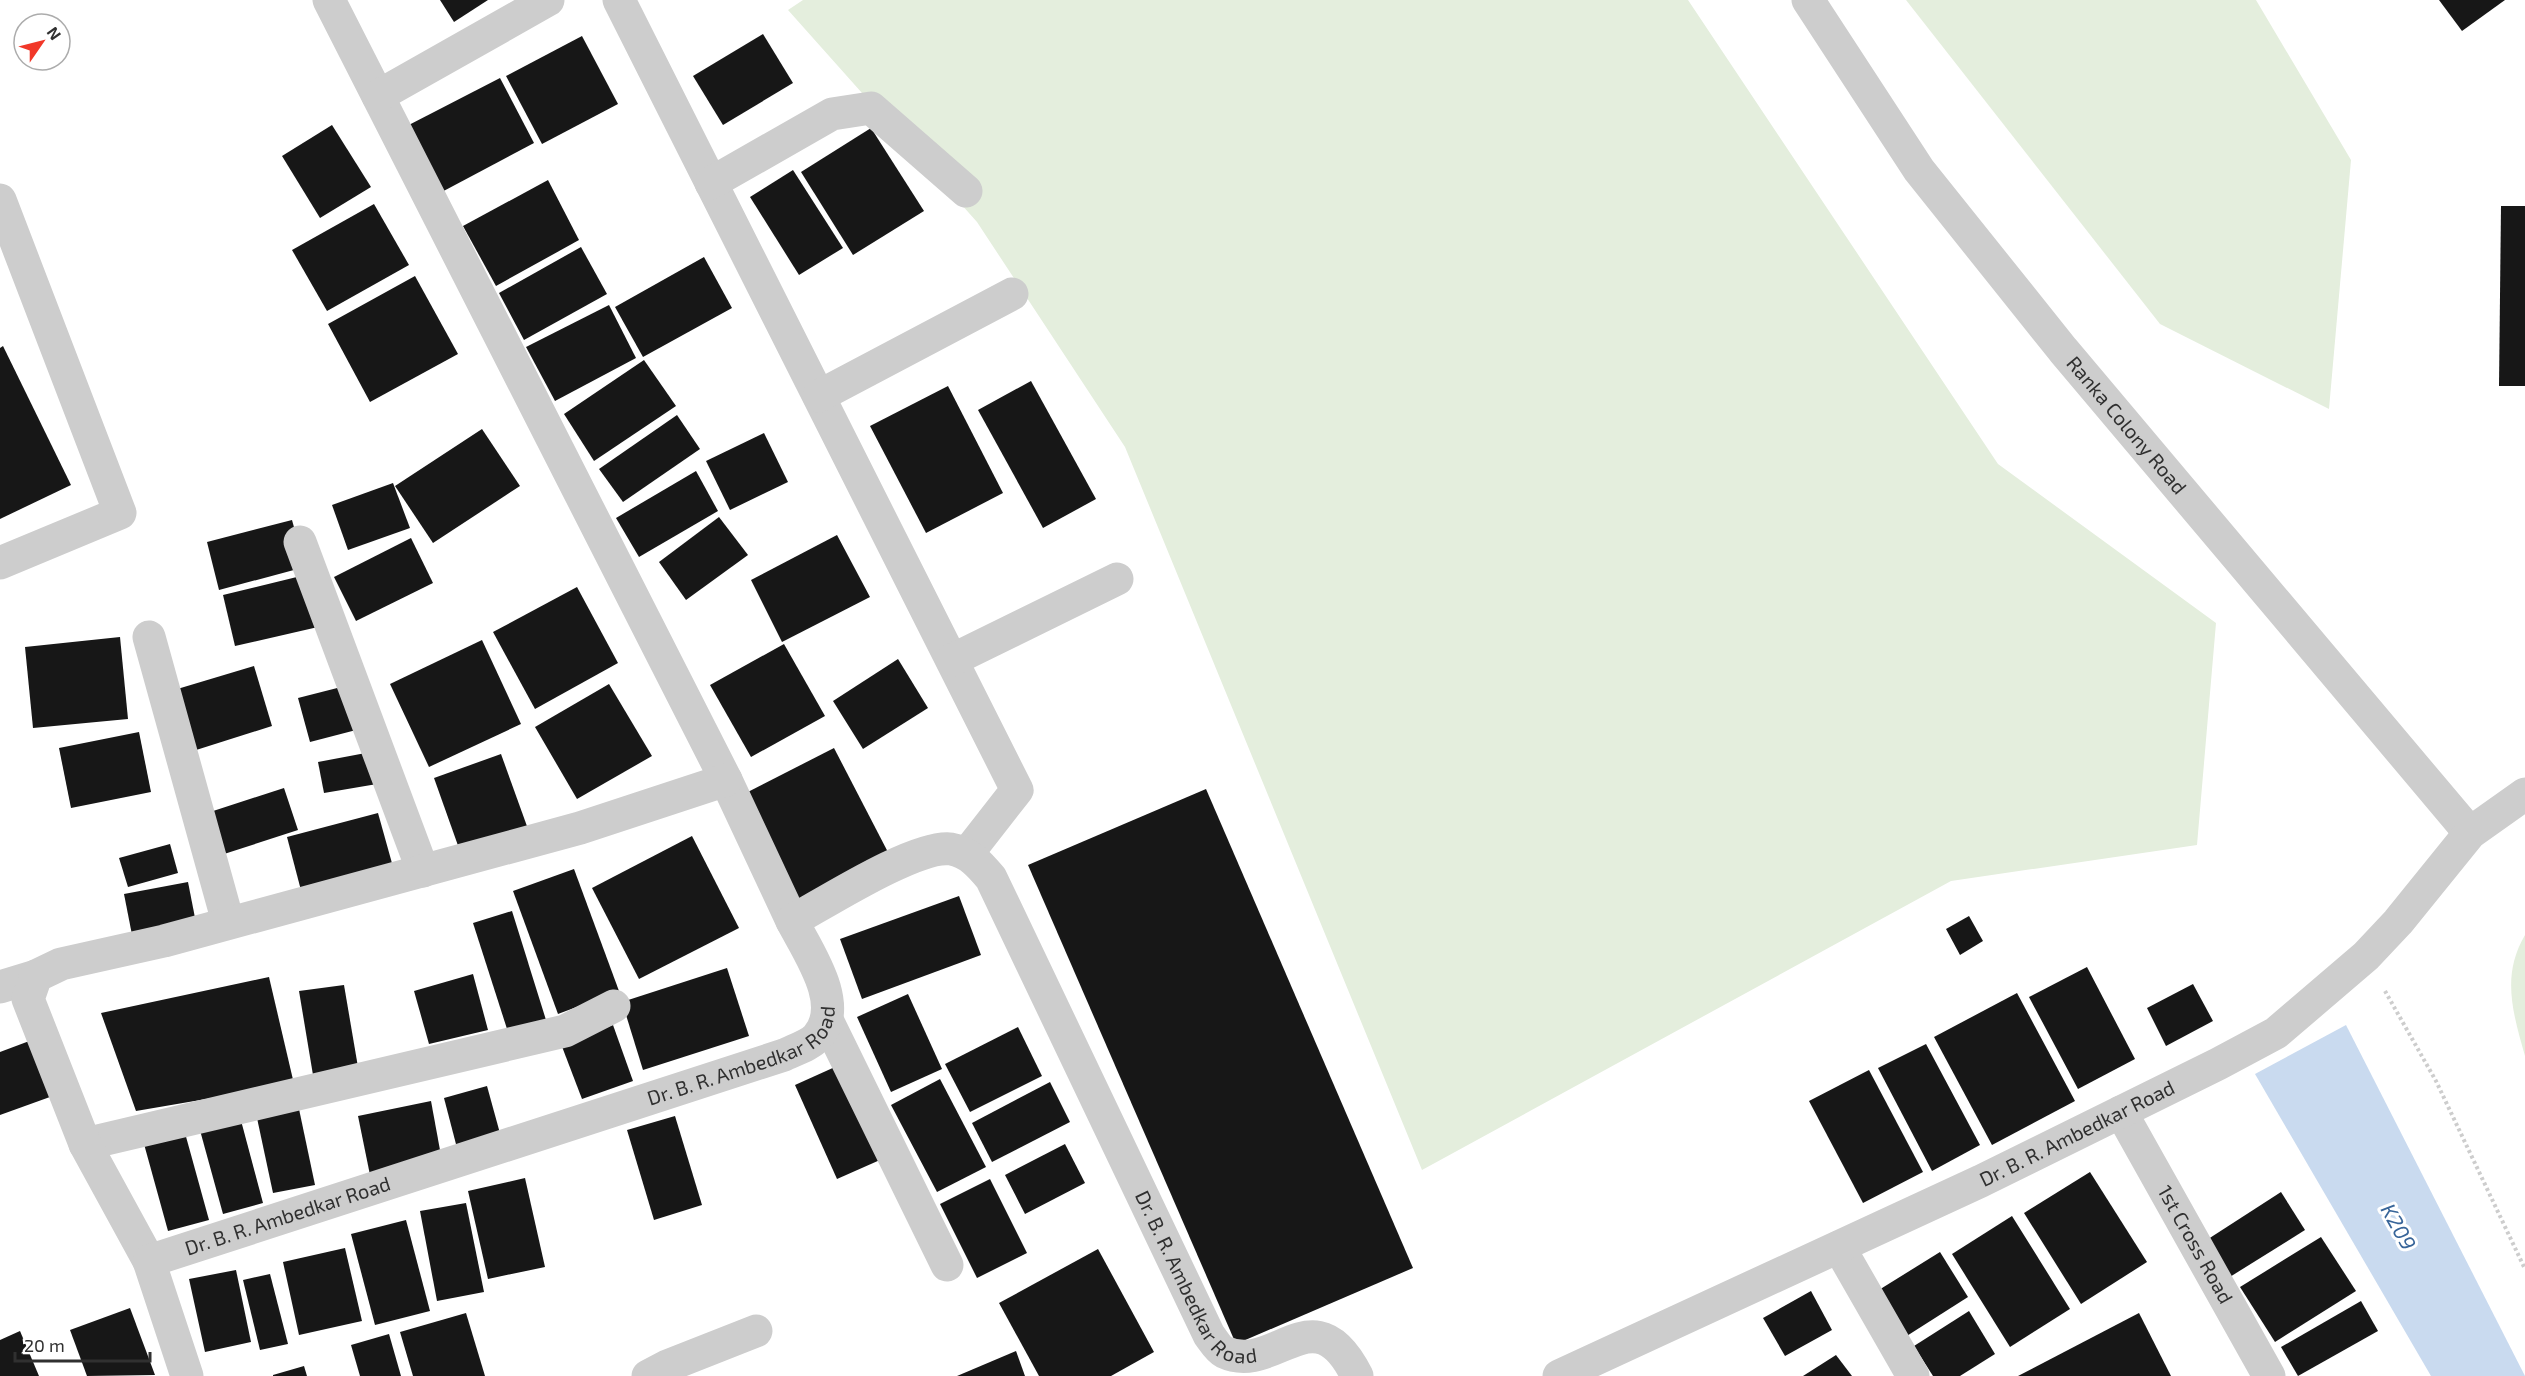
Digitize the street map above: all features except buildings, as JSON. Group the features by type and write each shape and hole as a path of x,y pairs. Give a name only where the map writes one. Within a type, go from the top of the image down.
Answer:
{"street":[{"name":"Dr. B. R. Ambedkar Road","path":"149,1261 784,1055 816,1039 828,1022 828,999 726,780 329,0"},
{"path":"378,96 548,0"},
{"path":"619,0 1017,790 967,854 949,849 917,856 792,921"},
{"name":"Ranka Colony Road","path":"1809,0 1919,170 2063,350 2470,833"},
{"path":"711,183 832,114 871,108 966,191"},
{"path":"0,200 120,513 0,563"},
{"path":"819,396 1012,294"},
{"path":"300,542 423,870"},
{"path":"952,660 1117,579"},
{"path":"149,637 228,922"},
{"path":"0,987 36,976 61,964 164,941 580,828 726,780"},
{"name":"Dr. B. R. Ambedkar Road","path":"1558,1376 1839,1247 2121,1112 2276,1033 2366,956 2398,922 2470,833 2525,794"},
{"name":"Dr. B. R. Ambedkar Road","path":"967,854 991,878 1209,1335 1223,1352 1244,1359 1308,1338 1323,1338 1347,1357 1357,1376"},
{"path":"36,976 28,999 85,1144 149,1261 187,1376"},
{"path":"85,1144 566,1031 614,1006"},
{"path":"828,1022 947,1265"},
{"name":"1st Cross Road","path":"2121,1112 2269,1376"},
{"path":"1839,1247 1913,1376"},
{"path":"648,1376 756,1330"}],"path":[{"path":"2366,956 2436,1081 2525,1269"}],"green space":[{"path":"803,0 1688,0 1998,464 2216,623 2197,845 1951,881 1422,1170 1125,447 977,222 788,10"},
{"path":"1906,0 2256,0 2351,160 2329,409 2160,324"},
{"path":"2525,935 2525,1056 2513,1010 2511,980 2513,965"}],"water":[{"name":"K209","path":"2346,1025 2525,1376 2431,1376 2255,1074"}]}
